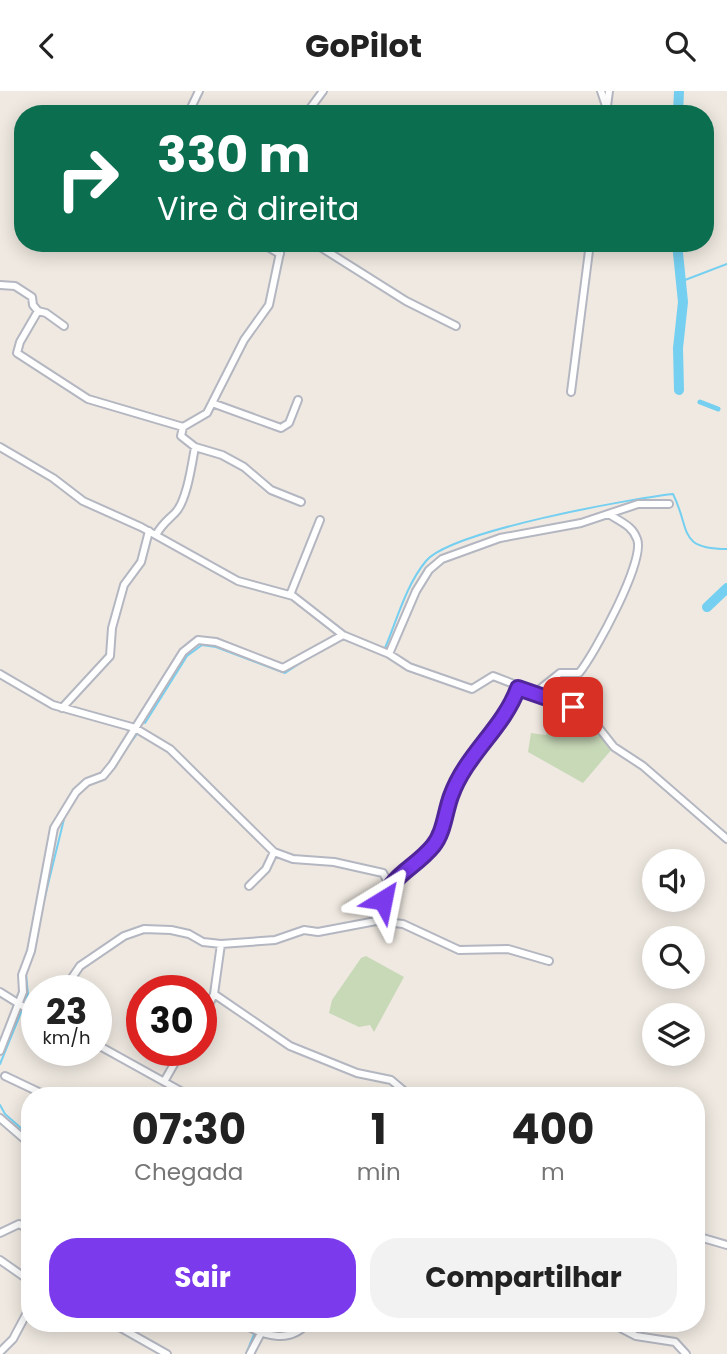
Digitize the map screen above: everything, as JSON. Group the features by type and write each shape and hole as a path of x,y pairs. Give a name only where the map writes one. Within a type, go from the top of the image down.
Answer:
{"street":[{"path":"38,311 20,342 18,354 88,398 183,427 204,417 244,340 273,297 280,254 277,252"},
{"path":"328,252 406,301 456,326"},
{"path":"571,392 589,252"},
{"path":"0,285 15,286 33,297 33,305 38,311 46,313 64,326"},
{"path":"212,403 281,428 289,423 298,400"},
{"path":"183,427 181,436 195,447 222,455 244,467 271,490 301,502"},
{"path":"0,447 54,478 83,501 153,533 238,581 290,595 344,635 389,654 410,667 472,689 490,676 573,707 595,723 614,747 643,766 678,800 727,839"},
{"path":"62,708 104,666 110,656 112,628 124,585 141,562 153,533 177,510 189,477 195,447"},
{"path":"389,654 416,591 439,561 500,538 609,514 638,504 669,504"},
{"path":"535,693 560,673 579,673 589,661 611,614 630,583 639,543 631,527 609,514"},
{"path":"290,595 320,520"},
{"path":"22,975 31,951 54,828 69,800 87,782 103,776 183,652 198,640 216,642 282,668 344,635"},
{"path":"0,674 42,700 62,708 135,727 170,748 274,852 306,862 334,862 383,873 389,884"},
{"path":"376,921 389,884 434,846 459,778 478,749 502,722 518,688"},
{"path":"249,886 266,869 274,852"},
{"path":"73,975 80,965 124,936 144,929 189,933 203,941 221,944 275,940 304,930 318,932 376,921 403,924 459,950 508,950 549,961"},
{"path":"217,975 221,944"},
{"path":"0,992 21,1006"},
{"path":"217,996 290,1046 357,1073 391,1080 399,1087"},
{"path":"0,1051 21,1011"},
{"path":"112,1052 176,1087"},
{"path":"165,1080 173,1066"},
{"path":"5,1076 28,1087"},
{"path":"0,1118 21,1136"},
{"path":"0,1233 21,1225"},
{"path":"705,1239 727,1245"},
{"path":"0,1260 21,1275"},
{"path":"0,1352 13,1339 21,1324"},
{"path":"128,1332 167,1354"},
{"path":"250,1354 256,1332"},
{"path":"266,1332 286,1336 298,1332"},
{"path":"628,1332 636,1336 675,1342 686,1354"}],"green space":[{"path":"557,703 588,722 612,749 583,783 528,752 531,733 546,735"},
{"path":"366,956 404,977 374,1032 370,1025 359,1027 329,1013 332,1000 361,958"}],"waterway":[{"path":"678,105 679,91"},
{"path":"678,252 683,302 678,348 679,390"},
{"path":"679,277 685,280 727,264"},
{"path":"700,402 718,409"},
{"path":"385,648 407,592 426,561 442,550 504,528 582,509 673,494 688,535 693,541 711,548 727,549"},
{"path":"707,607 727,588"},
{"path":"343,639 380,653"},
{"path":"145,723 187,656 202,645 216,647 285,673 314,654"},
{"path":"128,746 137,734"},
{"path":"26,975 65,815"},
{"path":"0,1064 21,1012"},
{"path":"0,1105 5,1114 21,1128"},
{"path":"246,1354 255,1332"}],"route":[{"path":"383,900 389,884 434,846 459,778 478,749 509,712 518,688 573,707"}]}
